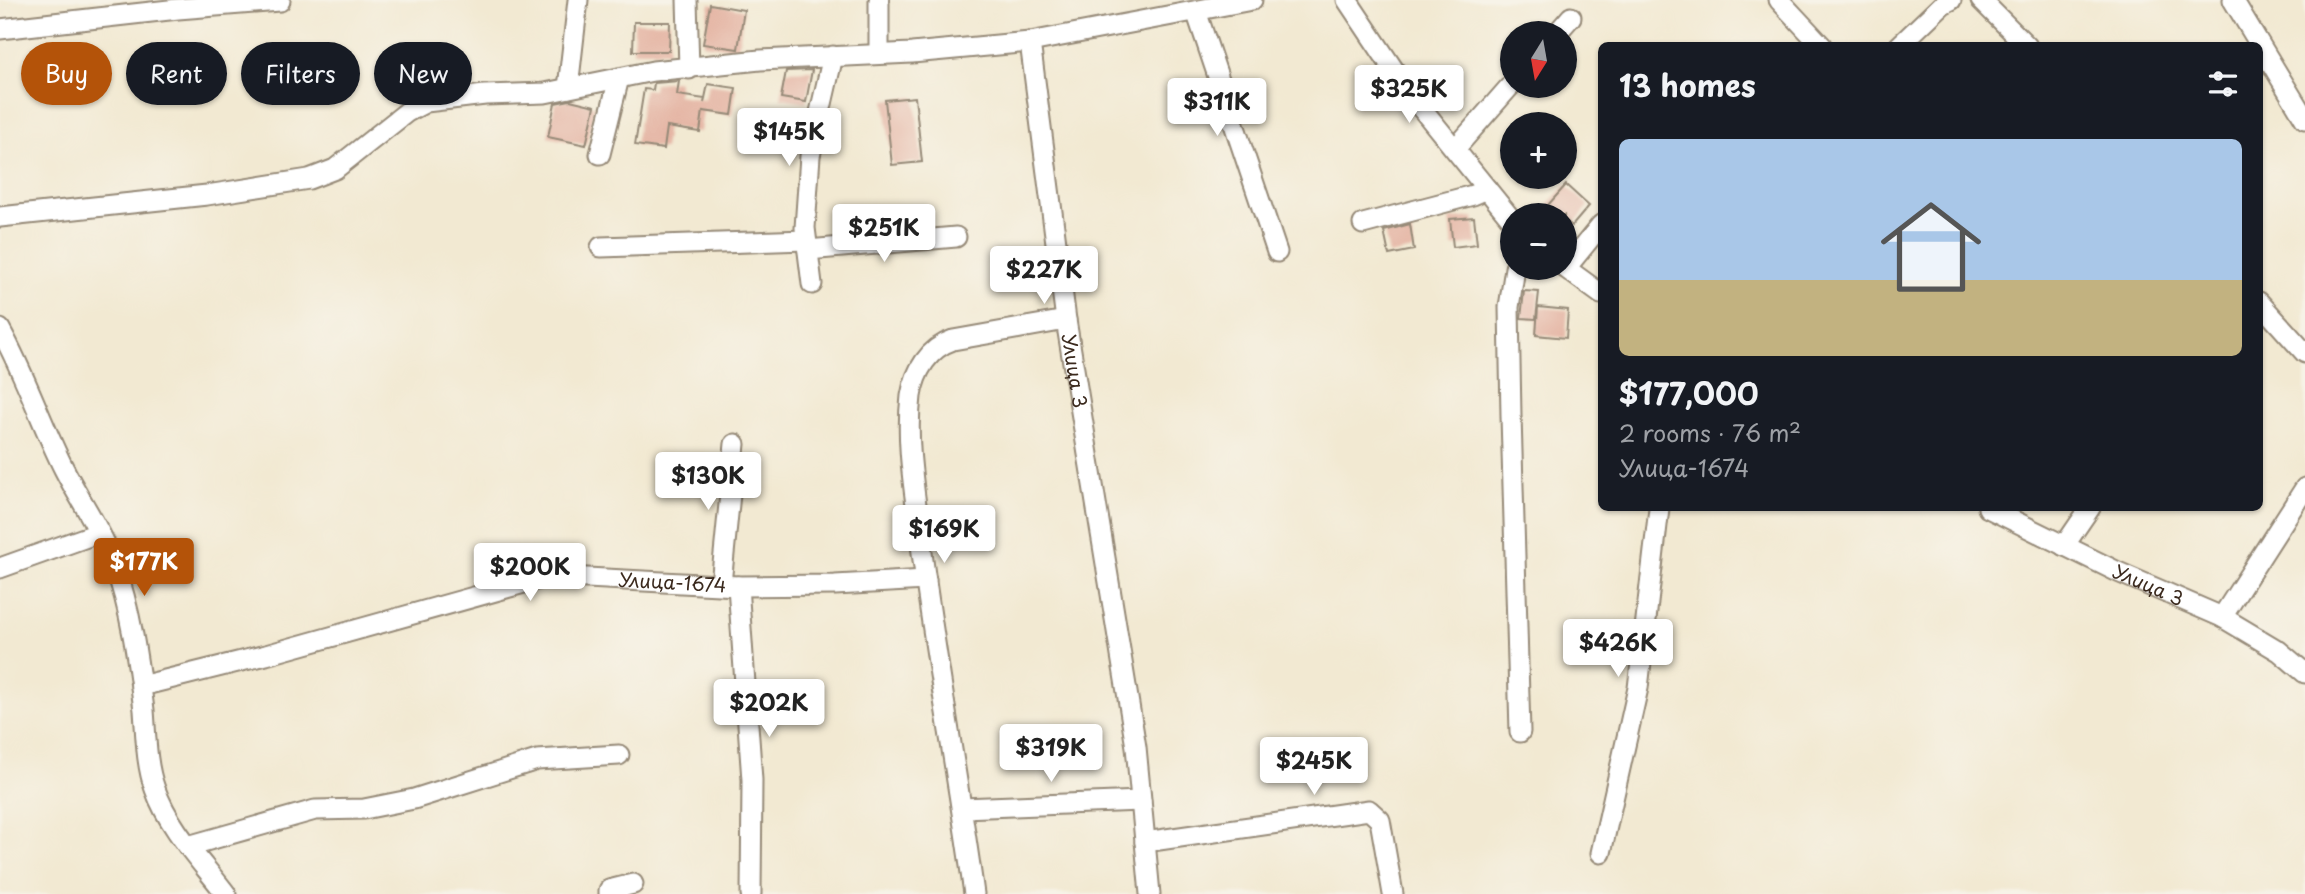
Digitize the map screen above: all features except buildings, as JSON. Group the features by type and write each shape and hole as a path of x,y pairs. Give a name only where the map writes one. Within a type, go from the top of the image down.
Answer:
{"street":[{"path":"568,88 578,0"},
{"path":"687,0 689,69"},
{"path":"879,0 879,53"},
{"path":"0,217 206,195 309,179 335,169 407,112 426,102 485,95 545,93 653,71 760,60 912,53 1030,43 1252,0"},
{"path":"1347,0 1410,94 1500,206"},
{"path":"1779,0 1818,42"},
{"path":"1903,42 1943,4 1951,0"},
{"path":"1981,0 2024,42"},
{"path":"2233,0 2258,42"},
{"path":"0,29 178,9 281,1"},
{"path":"1196,11 1277,252"},
{"path":"1568,21 1571,17"},
{"name":"Улица 3","path":"1030,43 1066,320 1136,747 1150,894"},
{"path":"2263,50 2305,119"},
{"path":"812,284 805,228 810,156 833,56"},
{"path":"600,154 619,78"},
{"path":"1455,149 1500,98"},
{"path":"1363,224 1473,195 1486,189"},
{"path":"1577,254 1598,229"},
{"path":"601,247 807,245 956,237"},
{"path":"1577,277 1598,292"},
{"path":"1513,280 1509,307 1520,732"},
{"path":"2263,306 2305,353"},
{"path":"974,894 926,580 910,435 911,395 930,352 942,344 1066,320"},
{"path":"0,329 17,359 64,468 113,562 123,594 141,686 150,773 155,788 174,827 226,894"},
{"path":"734,444 730,585 752,780 751,894"},
{"path":"2222,617 2305,488"},
{"path":"1601,853 1638,688 1659,511"},
{"name":"Улица 3","path":"1995,511 2064,546 2222,617 2279,651 2305,673"},
{"path":"2064,546 2088,511"},
{"path":"0,568 98,533"},
{"name":"Улица-1674","path":"141,686 267,656 541,578 730,585 926,580"},
{"path":"188,846 315,810 364,809 414,799 537,761 619,755"},
{"path":"962,808 1141,801"},
{"path":"1145,842 1368,810 1380,820 1393,894"},
{"path":"609,894 609,890 633,884"}]}
